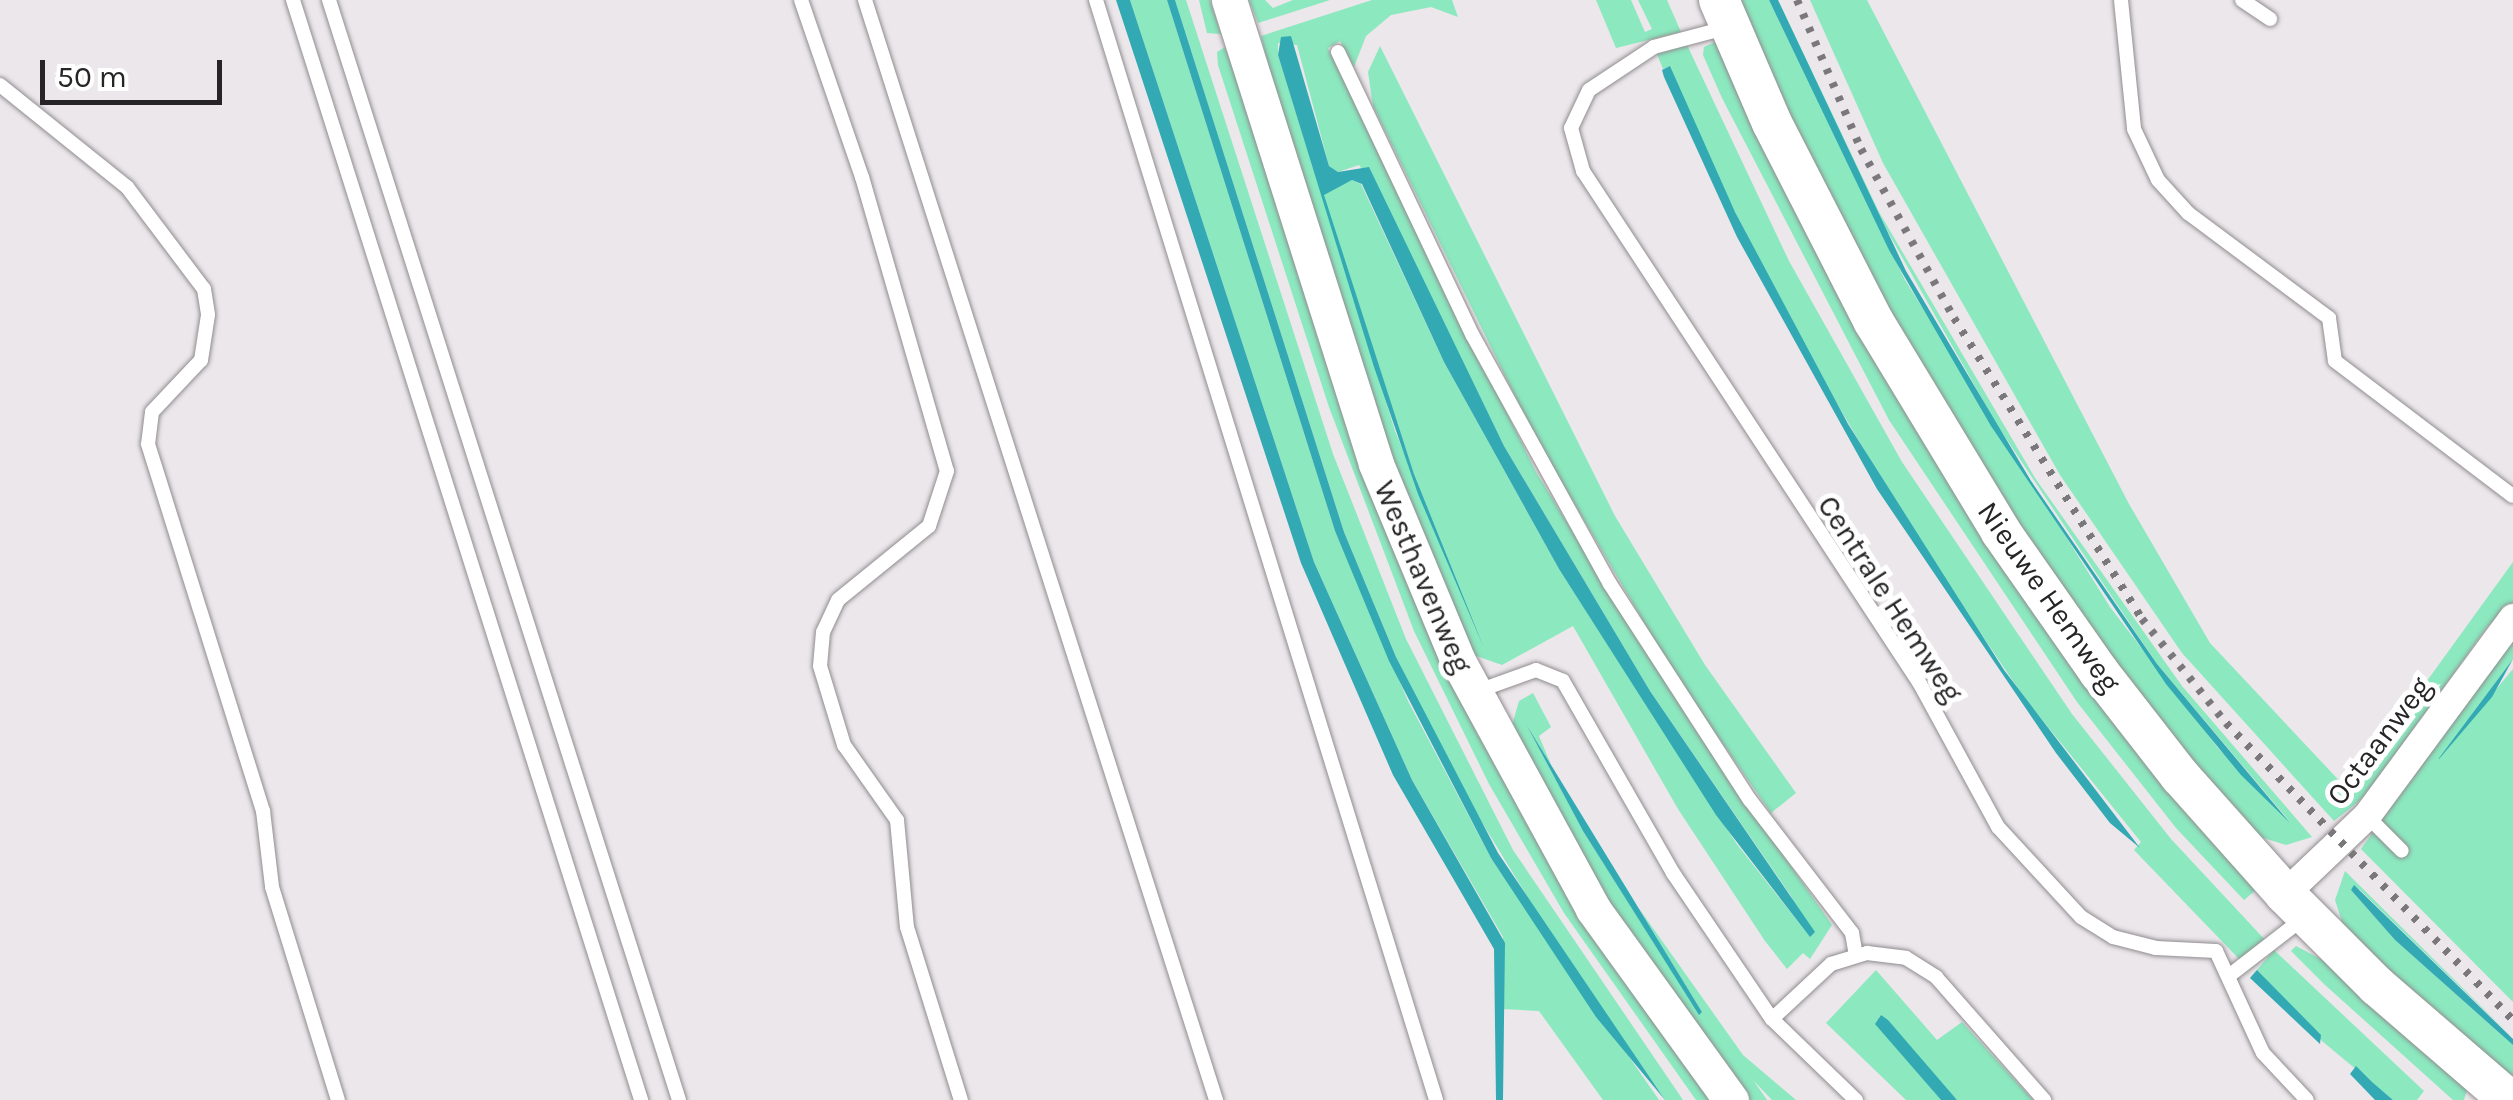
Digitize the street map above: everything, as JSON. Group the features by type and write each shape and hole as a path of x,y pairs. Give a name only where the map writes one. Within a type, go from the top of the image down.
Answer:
{"main road":[{"name":"Nieuwe Hemweg","path":"1724,14 1867,309 2001,532 2140,726 2296,904 2494,1096"}],"street":[{"name":"Westhavenweg","path":"1229,0 1376,464 1473,693 1593,909 1731,1100"},
{"name":"Octaanweg","path":"2296,904 2368,816 2513,618"}],"lane":[{"path":"293,0 642,1100"},
{"path":"330,0 679,1100"},
{"path":"802,0 862,178 947,471 928,526 838,600 823,632 820,666 844,745 897,820 907,927 961,1100"},
{"path":"865,0 1216,1100"},
{"path":"1096,0 1436,1100"},
{"path":"2121,0 2134,128 2158,180 2188,213 2329,318 2335,361 2513,496"},
{"path":"2242,0 2270,20"},
{"name":"Centrale Hemweg","path":"1724,14 1654,47 1600,81 1573,114 1576,157 1615,224 1920,684 1998,827 2081,917 2135,944 2216,951 2230,974"},
{"path":"1338,52 1472,336 1610,584 1750,800 1852,933 1856,955"},
{"path":"0,84 128,187 204,289 208,316 201,360 152,412 148,444 262,811 272,888 338,1100"},
{"path":"1473,693 1536,670 1563,682 1673,873 1772,1018 1856,1100"},
{"path":"2368,816 2402,851"},
{"path":"2296,904 2230,974 2263,1053 2308,1100"},
{"path":"1772,1018 1831,964 1856,955 1897,956 1926,968 2044,1100"}],"green space":[{"path":"1130,0 1167,0 1335,531 1408,701 1491,858 1659,1100 1603,1100 1539,1011 1503,1009 1503,937 1412,780 1314,562"},
{"path":"1175,0 1186,0 1333,454 1406,639 1513,850 1683,1100 1665,1100 1550,934 1469,801 1396,657 1344,532"},
{"path":"1199,0 1210,0 1221,34 1207,33"},
{"path":"1249,0 1265,0 1273,8 1293,0 1330,0 1258,23"},
{"path":"1372,0 1452,0 1458,17 1431,7 1391,15 1366,36 1354,67 1340,41 1328,48 1536,472 1692,725 1832,925 1810,959 1803,953 1787,969 1765,941 1678,809 1573,626 1502,665 1468,653 1405,507 1277,105 1261,36","holes":["1278,43 1297,45 1329,166 1338,172 1359,165 1378,192 1504,446 1650,691 1791,896 1810,937 1736,843 1559,569 1444,362 1361,184 1352,180 1323,194 1414,474 1484,648 1395,431 1278,55"]},
{"path":"1596,0 1631,0 1645,32 1652,29 1638,0 1667,0 1681,32 1616,48"},
{"path":"1737,0 1769,0 1905,280 2110,607 2218,748 2291,823 2157,664 1997,425 1868,197 1803,62 1778,0 1879,212 2035,478 2182,686 2312,837 2286,845 2257,836 2158,720 2048,568 1950,418 1818,178"},
{"path":"1810,0 1867,0 2129,504 2210,643 2348,790 2513,562 2513,603 2488,626 2364,797 2334,821 2182,653 2060,475 1883,163"},
{"path":"1717,41 2167,788 2256,890 2244,900 2176,828 2077,702 1889,420 1722,98 1703,55 1704,47"},
{"path":"1687,45 1789,261 1902,462 2072,714 2171,839 2267,942 2242,962 2134,850 2141,842 2023,696 1914,534 1817,370 1722,187 1670,67 1663,69 1657,54"},
{"path":"1380,46 1615,516 1705,665 1796,793 1771,813 1673,672 1533,433 1373,106 1368,72"},
{"path":"1225,47 1463,703 1532,832 1715,1100 1696,1100 1564,913 1489,784 1414,631 1329,407 1218,65 1217,52"},
{"path":"2513,638 2513,659 2439,758 2513,669 2513,1002 2361,849"},
{"path":"1533,693 1551,727 1539,736 1551,766 1526,724 1583,831 1699,1014 1702,1012 1637,906 1743,1055 1796,1100 1772,1100 1753,1080 1767,1100 1747,1100 1632,944 1509,736 1519,701"},
{"path":"2345,871 2513,1038 2359,889 2351,890 2395,940 2513,1045 2513,1081 2345,931 2335,900"},
{"path":"2296,946 2330,964 2467,1090 2464,1100 2453,1100 2324,984 2291,951"},
{"path":"2274,950 2424,1091 2417,1100 2393,1100 2322,1041 2258,971 2250,978"},
{"path":"1876,970 1937,1040 1962,1022 2033,1100 1957,1100 1880,1015 1878,1026 1941,1100 1906,1100 1826,1023"}],"water":[{"path":"1116,0 1130,0 1314,562 1412,780 1505,943 1503,1100 1496,1100 1494,949 1393,775 1301,563"},
{"path":"1167,0 1175,0 1344,532 1396,657 1498,853 1665,1100 1596,1017 1491,858 1389,661 1335,531"},
{"path":"1769,0 1778,0 1906,271 2031,481 2157,664 2290,823 2241,775 2166,684 1991,426 1889,250"},
{"path":"1291,36 1329,166 1338,172 1369,167 1504,446 1650,691 1815,932 1810,937 1716,815 1559,569 1444,362 1362,184 1352,180 1324,195 1414,474 1484,648 1418,494 1374,367 1278,55 1281,37"},
{"path":"1670,66 1735,212 1848,424 2004,670 2140,848 2110,823 2056,753 1877,489 1737,237 1664,77 1662,70"},
{"path":"2513,659 2492,697 2439,759 2439,758"},
{"path":"1526,724 1702,1012 1699,1015 1583,831"},
{"path":"2354,885 2513,1039 2513,1045 2395,940 2351,890"},
{"path":"2257,970 2321,1035 2320,1044 2250,978"},
{"path":"1881,1015 1957,1100 1941,1100 1875,1024"},
{"path":"2356,1066 2393,1100 2375,1100 2350,1074"}],"railway":[{"path":"1797,0 1861,149 1954,318 2142,619 2226,723 2513,1020"}]}
